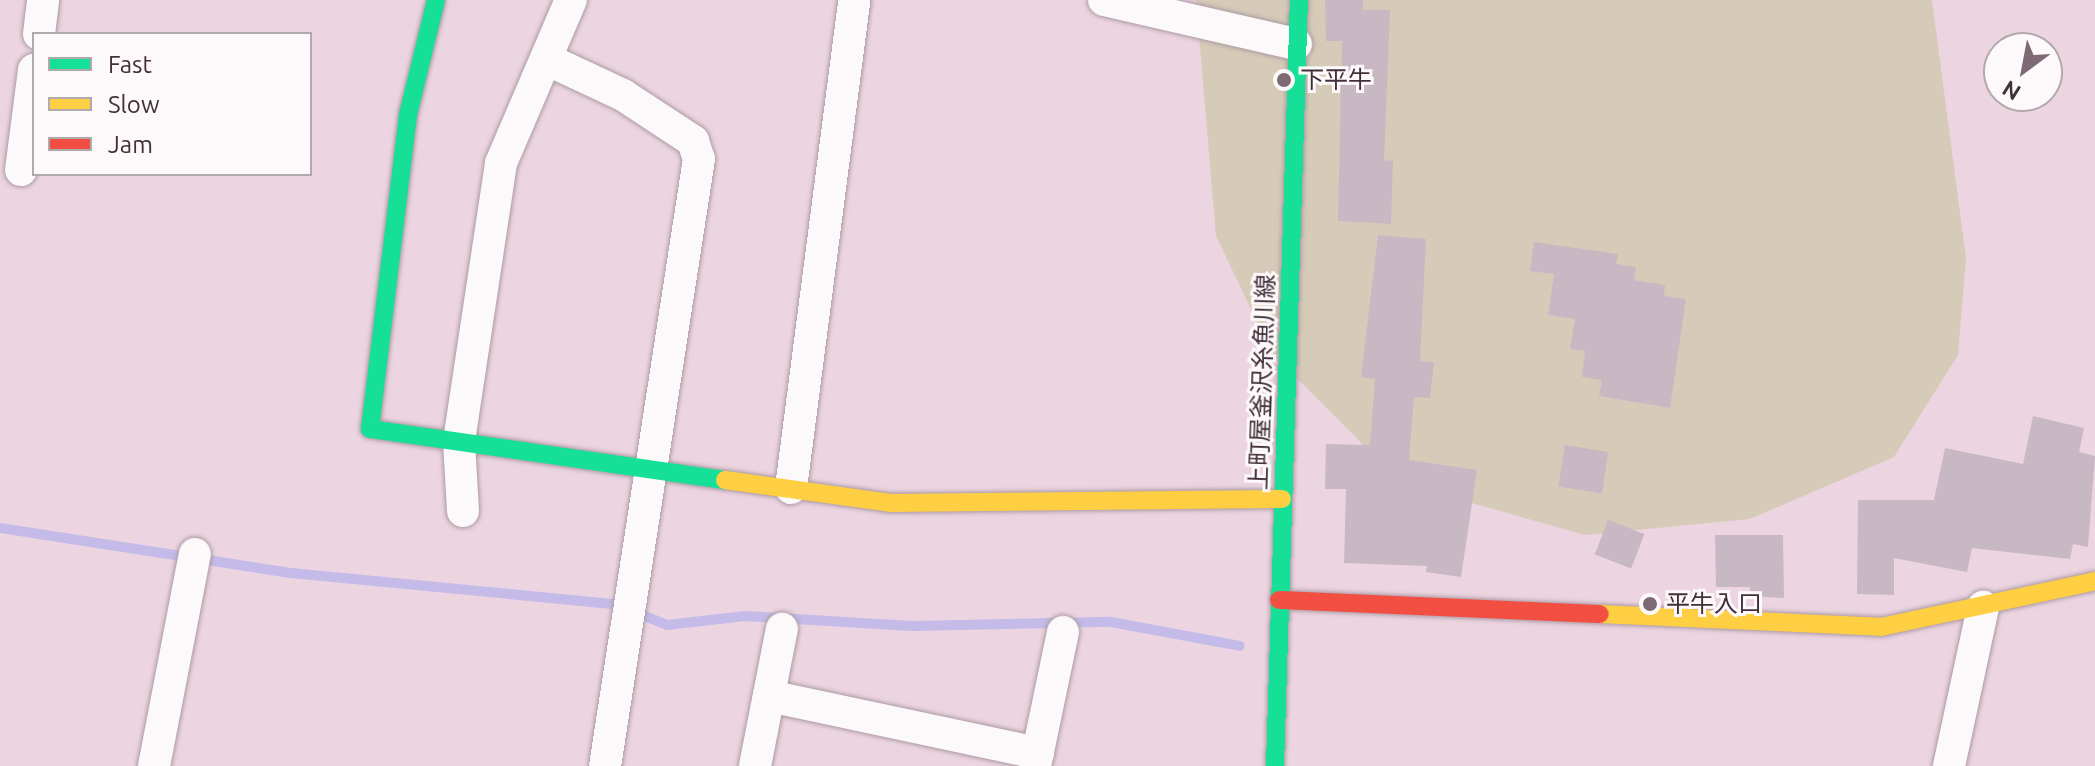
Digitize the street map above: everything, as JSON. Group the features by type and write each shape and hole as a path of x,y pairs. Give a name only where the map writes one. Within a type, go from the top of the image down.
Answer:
{"street":[{"path":"39,32 43,0"},
{"path":"436,0 408,115 370,429 890,503 1282,499"},
{"path":"463,511 459,441 501,163 571,0"},
{"path":"791,488 854,0"},
{"path":"1104,0 1296,44"},
{"name":"上町屋釜沢糸魚川線","path":"1275,766 1299,0"},
{"path":"546,59 635,103 693,141 699,159 654,467 605,766"},
{"path":"21,170 32,85"},
{"path":"154,766 195,554"},
{"path":"1279,600 1881,627 2095,581"},
{"path":"1949,766 1983,607"},
{"path":"755,766 782,629"},
{"path":"769,696 1036,760 1063,632"}],"shaded area":[{"path":"1196,0 1932,0 1966,258 1958,355 1894,457 1750,519 1585,535 1401,483 1272,353 1216,236"}],"building":[{"path":"1325,0 1363,0 1363,10 1390,10 1384,160 1393,161 1391,224 1338,221 1342,41 1326,41"},
{"path":"1378,235 1426,239 1420,361 1434,362 1430,398 1414,397 1409,460 1477,470 1461,577 1426,572 1427,566 1344,563 1346,489 1325,489 1326,444 1370,445 1375,379 1361,377"},
{"path":"1534,242 1618,254 1616,264 1636,267 1634,280 1665,285 1664,296 1686,299 1670,408 1599,396 1602,380 1582,377 1585,351 1570,349 1575,319 1548,315 1554,274 1530,271"},
{"path":"2033,416 2084,428 2079,452 2095,456 2088,547 2073,544 2070,559 1972,548 1967,572 1894,558 1894,595 1857,594 1858,500 1934,500 1945,448 2023,464"},
{"path":"1565,445 1608,452 1602,493 1558,486"},
{"path":"1608,520 1644,534 1631,569 1595,555"},
{"path":"1715,535 1783,535 1784,598 1750,596 1750,587 1716,587"}],"waterway":[{"path":"0,528 291,573 615,604 667,625 745,616 912,626 1111,622 1240,646"}],"traffic: fast":[{"path":"436,0 408,115 370,429 725,480"},
{"path":"1275,766 1299,0"}],"traffic: slow":[{"path":"725,480 890,503 1282,499"},
{"path":"1600,614 1881,627 2095,581"}],"traffic: jam":[{"path":"1279,600 1600,614"}],"place":[{"name":"下平牛","path":"1284,80"},
{"name":"平牛入口","path":"1650,604"}]}
